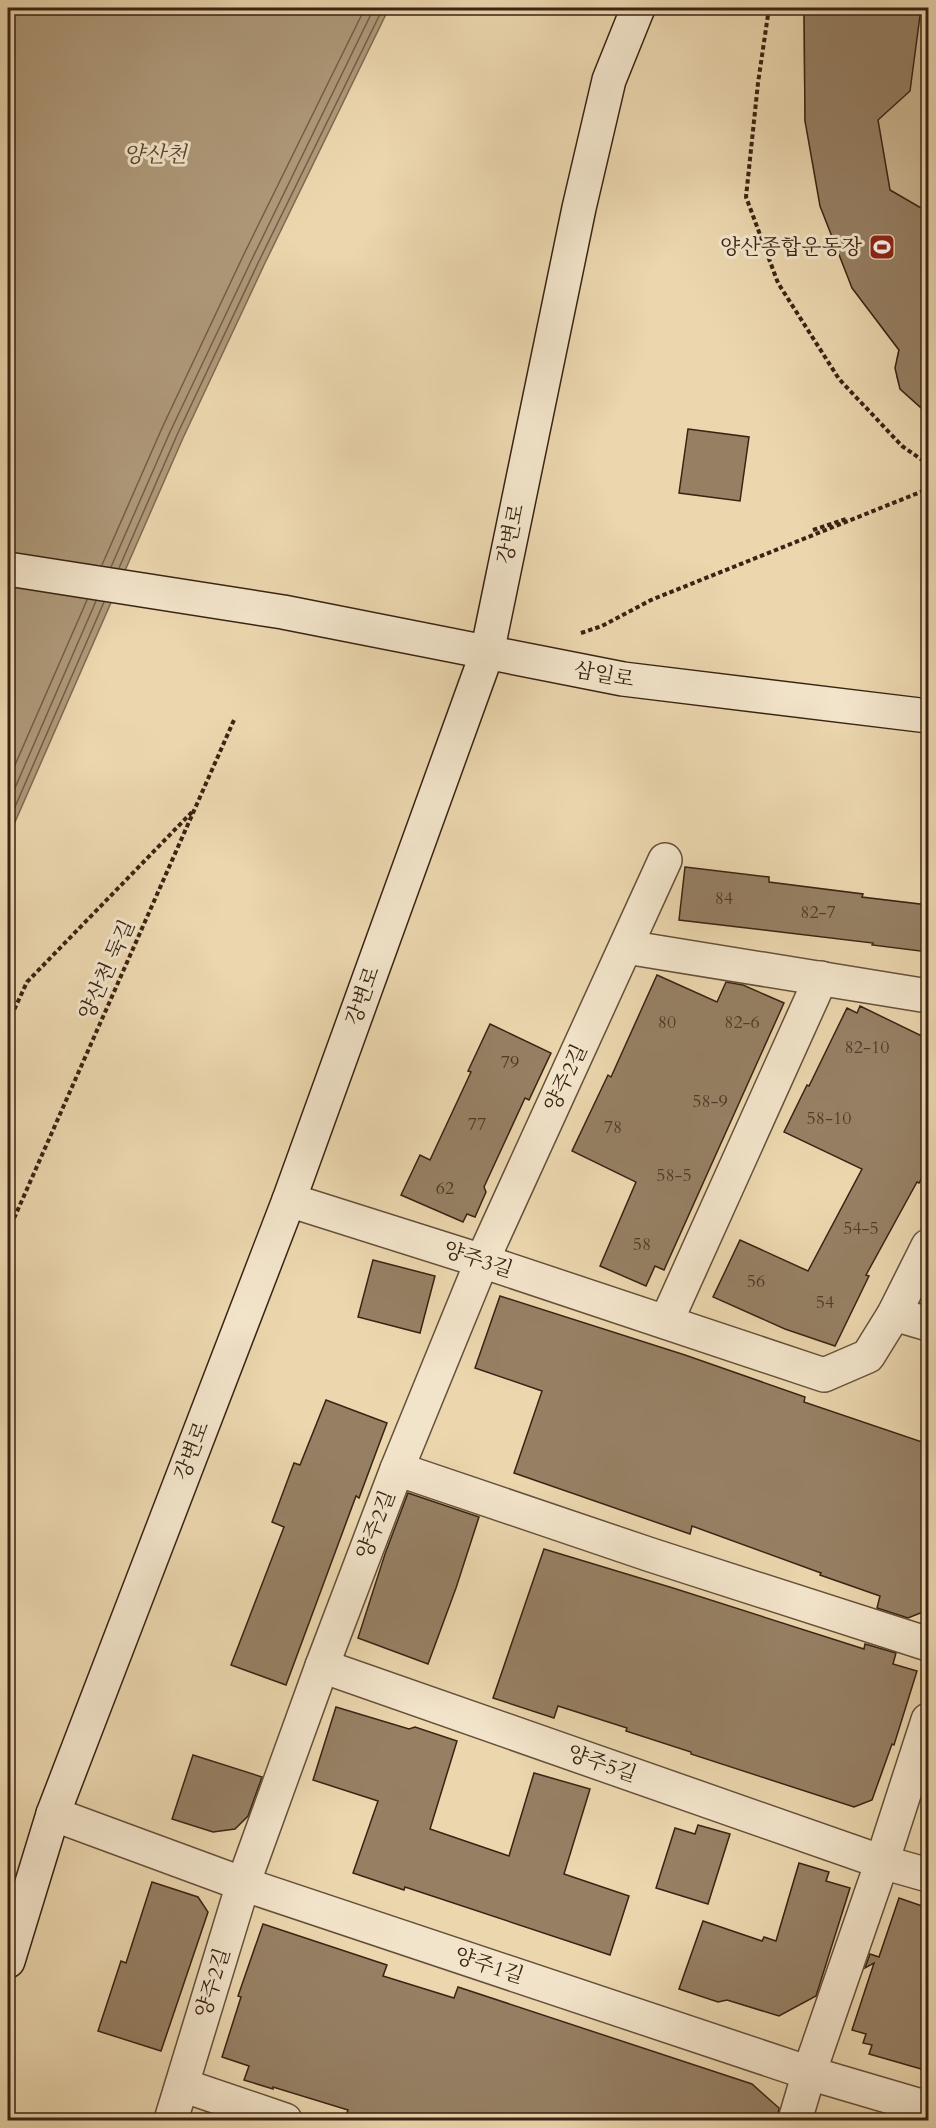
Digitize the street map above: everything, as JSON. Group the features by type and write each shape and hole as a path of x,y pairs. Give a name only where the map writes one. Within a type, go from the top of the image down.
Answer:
{"street":[{"name":"강변로","path":"8,1961 53,1814 289,1200 487,653 587,173 609,80 638,8"},
{"name":"삼일로","path":"8,569 269,610 623,679 928,716"},
{"name":"양주2길","path":"171,2121 243,1884 397,1469 482,1261 665,860"},
{"path":"626,947 928,996"},
{"path":"666,1322 821,978"},
{"name":"양주3길","path":"289,1200 482,1261 824,1375 868,1356 894,1314 928,1246"},
{"path":"894,1314 928,1324"},
{"path":"397,1469 928,1644"},
{"name":"양주5길","path":"322,1666 882,1862 928,1875"},
{"path":"795,2121 809,2073 928,1720"},
{"name":"양주1길","path":"53,1814 243,1884 809,2073 928,2108"},
{"path":"182,2085 285,2121"}],"path":[{"path":"769,8 758,82 746,197 778,283 839,379 902,446 928,464"},
{"path":"571,636 602,626 651,600 928,489"},
{"path":"813,530 875,510"},
{"name":"양산천 둑길","path":"8,1232 234,720"},
{"path":"8,1023 27,982 195,808"}],"shaded area":[{"name":"양산종합운동장","path":"804,8 928,8 928,414 901,387 896,372 899,350 852,288 805,121"}],"water":[{"name":"양산천","path":"8,8 389,8 183,438 8,838"}],"building":[{"name":"양산종합운동장","path":"804,8 921,8 910,91 878,120 890,190 928,212 928,414 900,389 895,368 899,350 852,288 820,206 805,121"},
{"path":"688,429 749,437 740,501 679,493"},
{"path":"685,867 769,877 769,882 928,905 928,952 872,945 873,943 679,920"},
{"path":"657,975 717,1002 726,982 743,985 784,1003 664,1270 655,1266 646,1286 600,1266 636,1182 572,1151 608,1075 611,1077"},
{"path":"860,1006 928,1039 928,1167 919,1183 917,1182 866,1275 869,1276 835,1346 785,1329 713,1297 740,1240 808,1271 862,1169 784,1132 847,1008 857,1013"},
{"path":"490,1024 551,1053 529,1100 525,1098 484,1187 486,1192 475,1217 467,1214 463,1222 401,1195 420,1155 430,1160 471,1072 468,1071"},
{"path":"373,1260 435,1276 420,1333 358,1317"},
{"path":"500,1296 685,1355 805,1397 804,1402 928,1444 928,1610 908,1618 877,1608 880,1596 820,1575 821,1573 692,1526 690,1534 514,1473 542,1391 475,1368"},
{"path":"326,1400 387,1423 359,1498 356,1496 286,1685 231,1665 284,1527 272,1522 294,1463 300,1465"},
{"path":"408,1493 479,1517 428,1664 358,1638 385,1554"},
{"path":"544,1549 864,1649 865,1644 896,1653 893,1664 917,1671 894,1745 892,1744 872,1800 854,1807 691,1754 691,1752 626,1731 627,1728 558,1706 554,1718 493,1698"},
{"path":"336,1707 409,1729 415,1727 457,1741 430,1829 509,1856 534,1773 590,1789 564,1874 629,1896 610,1955 405,1887 404,1890 353,1873 378,1801 313,1780"},
{"path":"193,1755 262,1777 248,1816 235,1829 213,1832 172,1819"},
{"path":"698,1825 730,1834 708,1904 656,1888 675,1828 695,1834"},
{"path":"799,1863 829,1872 826,1881 850,1888 816,1996 779,2016 727,2000 718,2002 679,1989 703,1921 762,1941 764,1937 776,1941"},
{"path":"152,1882 198,1897 208,1912 161,2051 98,2031 121,1961 126,1963"},
{"path":"899,1898 928,1908 928,2071 869,2054 872,2045 863,2043 866,2034 852,2030 874,1963 865,1968 870,1954 879,1957"},
{"path":"263,1924 387,1965 383,1976 454,1998 458,1987 752,2084 779,2108 777,2121 344,2121 348,2110 244,2080 249,2066 222,2057 241,1997 238,1996"}],"place":[{"name":"양산종합운동장","path":"882,247"}]}
